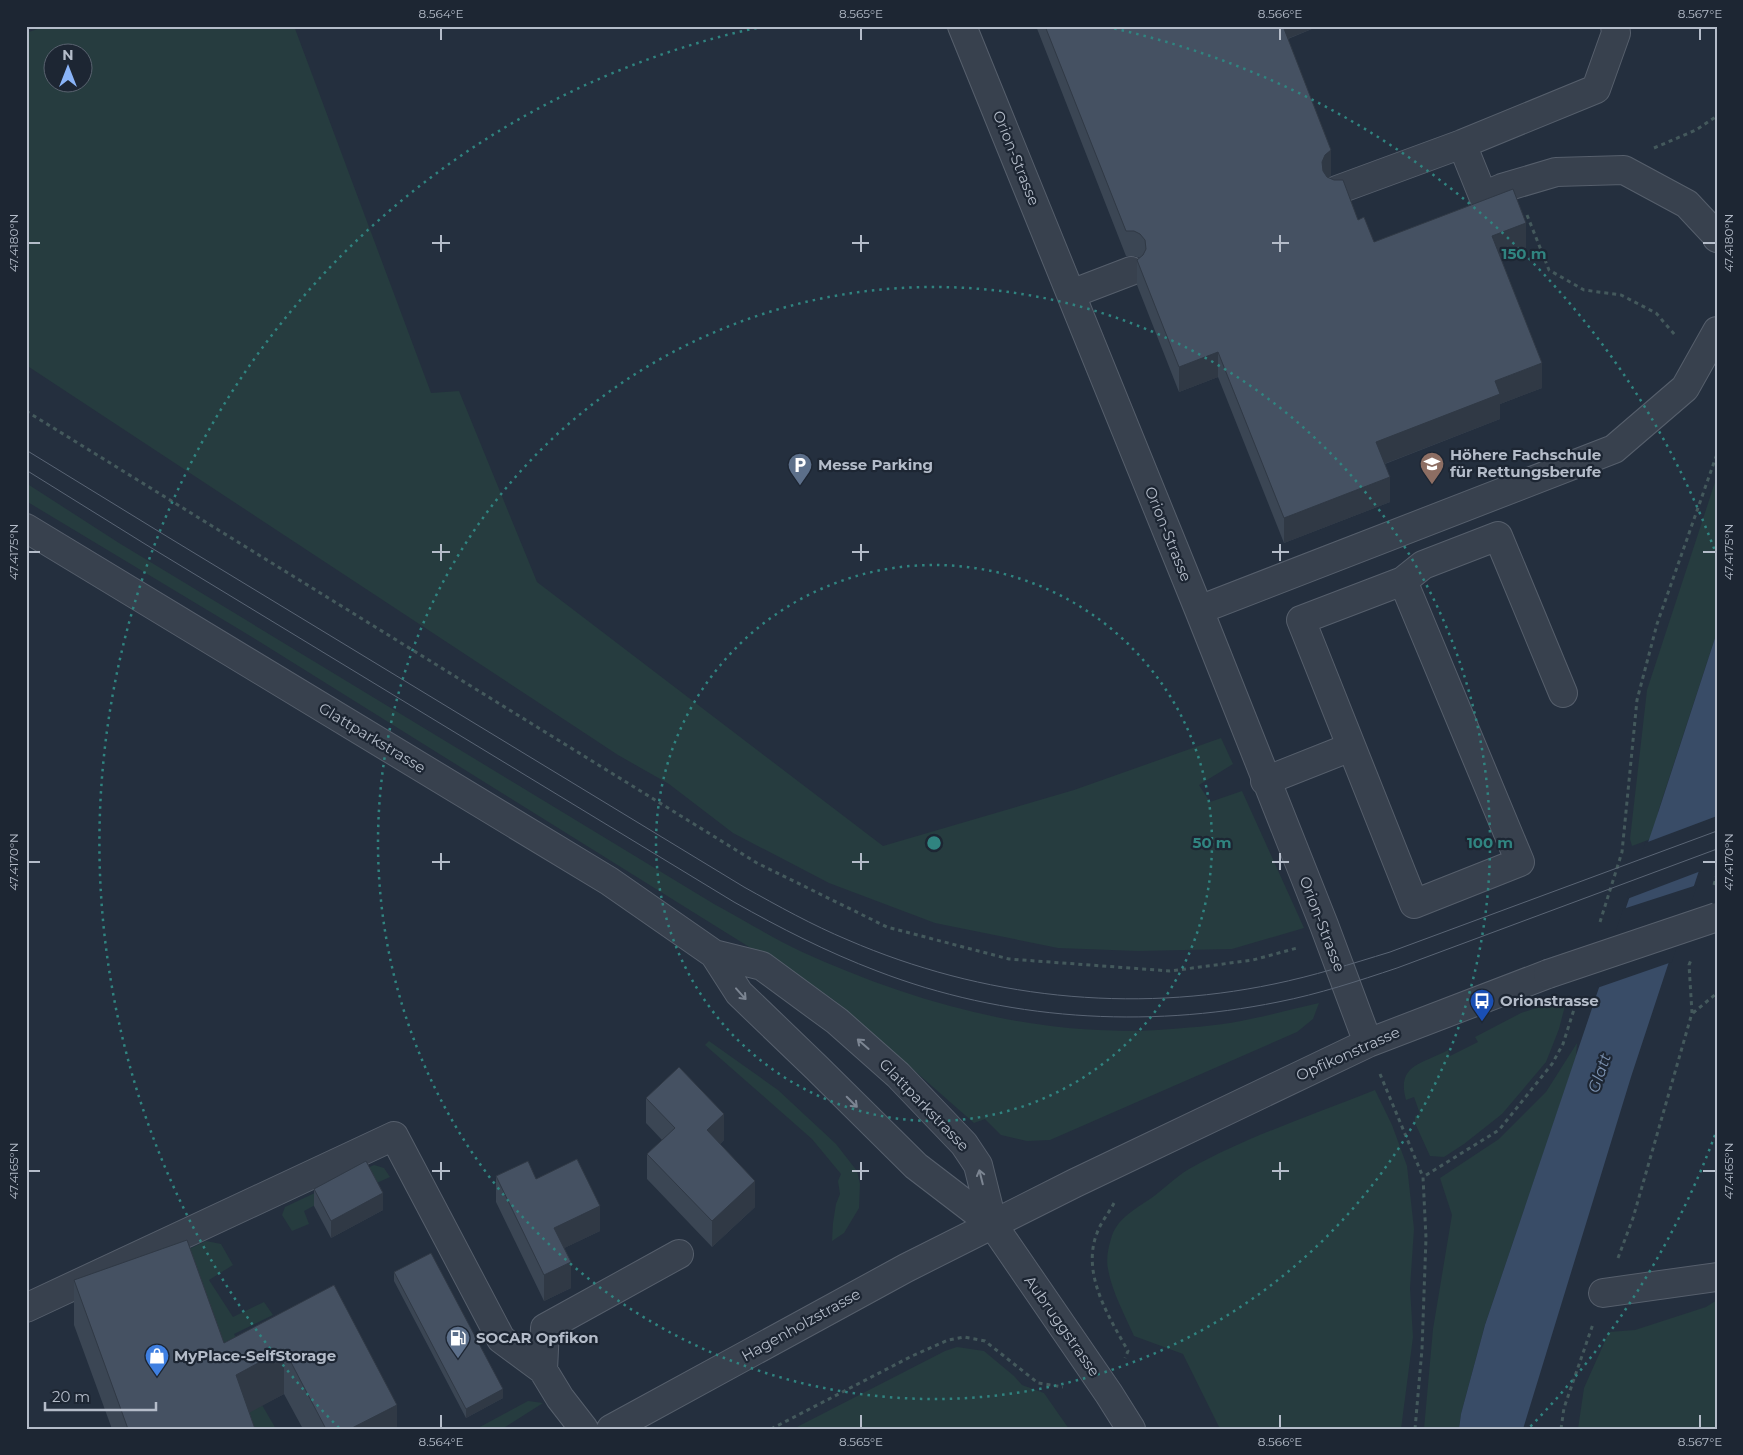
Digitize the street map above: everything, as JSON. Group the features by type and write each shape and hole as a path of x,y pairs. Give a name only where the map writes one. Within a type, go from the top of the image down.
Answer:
{"street":[{"name":"Orion-Strasse","path":"962,26 1198,610 1329,939 1368,1043"},
{"path":"1337,190 1462,144 1596,89 1616,32 1614,26"},
{"path":"1462,144 1483,196 1502,188 1556,172 1624,170 1687,204 1717,238"},
{"path":"1070,294 1131,270"},
{"path":"1198,610 1614,449 1685,388 1717,332"},
{"name":"Glattparkstrasse","path":"26,528 609,881 714,954 762,966 837,1021 898,1075 964,1144 978,1165 993,1224"},
{"path":"1403,581 1520,862 1414,904 1301,620 1403,581 1424,566 1498,536 1563,694"},
{"path":"1265,781 1351,747"},
{"name":"Opfikonstrasse","path":"993,1224 1368,1043 1548,974 1717,917"},
{"name":"Glattparkstrasse","path":"714,954 739,993 818,1068 916,1166 993,1224"},
{"path":"26,1308 394,1136 501,1339 543,1370 560,1398 584,1429"},
{"name":"Aubruggstrasse","path":"993,1224 1131,1429"},
{"name":"Hagenholzstrasse","path":"612,1429 906,1268 993,1224"},
{"path":"543,1370 545,1328 679,1254"},
{"path":"1604,1293 1717,1277"}],"path":[{"path":"1624,170 1647,151 1696,130 1717,116"},
{"path":"1538,246 1548,270 1584,290 1621,295 1656,313 1675,335 1692,374"},
{"path":"26,411 757,863 887,926 1009,959 1170,971 1253,960 1329,939"},
{"path":"1599,925 1622,852 1638,700 1657,624 1717,454"},
{"path":"1561,1429 1564,1408 1604,1293 1633,1218 1692,1013 1689,966"},
{"path":"1692,1013 1717,993"},
{"path":"1423,1177 1499,1130 1552,1064 1563,1044 1577,998"},
{"path":"1368,1043 1423,1177 1426,1238 1422,1349 1414,1429"},
{"path":"771,1429 912,1356 948,1340 964,1337 985,1341 1038,1384 1109,1394 1128,1351 1105,1309 1093,1271 1092,1256 1096,1234 1108,1215"}],"green space":[{"path":"46,26 294,26 431,393 459,391 537,582 883,846 1074,790 1221,738 1233,764 1199,785 1210,802 1242,791 1304,928 1232,949 1138,951 1058,948 935,923 829,883 733,833 669,784 618,755 26,365 26,33"},
{"path":"1717,476 1717,632 1658,812 1717,814 1632,846 1630,839 1647,690"},
{"path":"26,483 119,543 714,904 789,946 842,969 886,986 974,1012 1020,1022 1066,1028 1112,1031 1200,1027 1241,1021 1319,1003 1313,1019 1297,1032 1050,1140 1027,1141 1001,1135 985,1119 974,1123 834,1000 247,634 26,501"},
{"path":"1567,998 1559,1029 1546,1062 1502,1114 1444,1157 1430,1156 1415,1123 1415,1116 1420,1114 1414,1097 1406,1100 1404,1088 1408,1072 1421,1062 1448,1050 1450,1056 1478,1042 1475,1037 1521,1013"},
{"path":"709,1041 778,1090 836,1144 857,1171 860,1184 859,1208 844,1233 832,1241 836,1204 840,1194 838,1181 841,1174 812,1139 705,1045"},
{"path":"1577,1043 1576,1057 1485,1325 1461,1414 1459,1429 1424,1429 1433,1329 1452,1215 1440,1178 1499,1139 1546,1092"},
{"path":"1375,1090 1392,1125 1407,1166 1414,1229 1410,1288 1413,1337 1401,1429 1220,1429 1183,1354 1134,1336 1116,1295 1108,1269 1108,1254 1113,1232 1121,1221 1136,1208 1189,1169 1211,1157 1257,1136"},
{"path":"374,1165 384,1168 390,1177 370,1186 366,1178 304,1211 309,1224 292,1231 282,1215 285,1207"},
{"path":"206,1241 221,1244 233,1265 209,1280 233,1317 264,1302 273,1315 234,1334 269,1402 262,1405 276,1429 239,1429 74,1325 74,1312 81,1300"},
{"path":"1717,1300 1717,1429 1578,1429 1584,1388 1609,1332 1635,1330 1706,1307"},
{"path":"957,1347 984,1351 1022,1385 1044,1393 1069,1429 793,1429 945,1351"},
{"path":"528,1401 543,1403 502,1429 476,1429"}],"water":[{"name":"Glatt","path":"1717,632 1717,816 1631,1077 1523,1429 1459,1429 1461,1414 1485,1325 1658,813"}],"pier":[{"path":"1717,816 1717,824 1701,871 1627,899 1645,843"},
{"path":"1697,885 1672,962 1597,988 1623,909"}],"building":[{"path":"1045,26 1283,26 1331,150 1325,155 1322,162 1323,171 1327,177 1334,180 1343,180 1358,220 1364,217 1374,242 1513,189 1526,223 1492,236 1542,363 1495,381 1500,394 1376,442 1390,477 1284,518 1218,352 1179,367 1137,260 1146,249 1145,240 1134,231 1126,231"},
{"path":"679,1067 724,1114 707,1130 755,1181 712,1221 647,1154 675,1128 646,1098"},
{"path":"577,1159 600,1206 554,1228 571,1262 544,1275 496,1176 528,1161 536,1179"},
{"path":"366,1161 383,1193 331,1221 314,1189"},
{"path":"187,1240 224,1343 334,1285 397,1405 350,1429 326,1429 284,1349 236,1375 255,1429 128,1429 74,1280"},
{"path":"431,1253 503,1389 466,1409 394,1272"}],"tram line":[{"path":"26,450 744,887 808,922 848,940 899,960 951,976 1004,987 1058,995 1112,999 1166,998 1220,993 1274,984 1318,974 1390,952 1717,831"},
{"path":"26,470 734,902 804,939 858,964 925,988 975,1000 1075,1015 1126,1017 1228,1010 1293,999 1397,968 1717,849"}],"place":[{"name":"Höhere Fachschule für Rettungsberufe","path":"1432,485"},
{"name":"Messe Parking","path":"800,486"},
{"name":"Orionstrasse","path":"1482,1022"},
{"name":"SOCAR Opfikon","path":"458,1359"},
{"name":"MyPlace-SelfStorage","path":"157,1377"}]}
